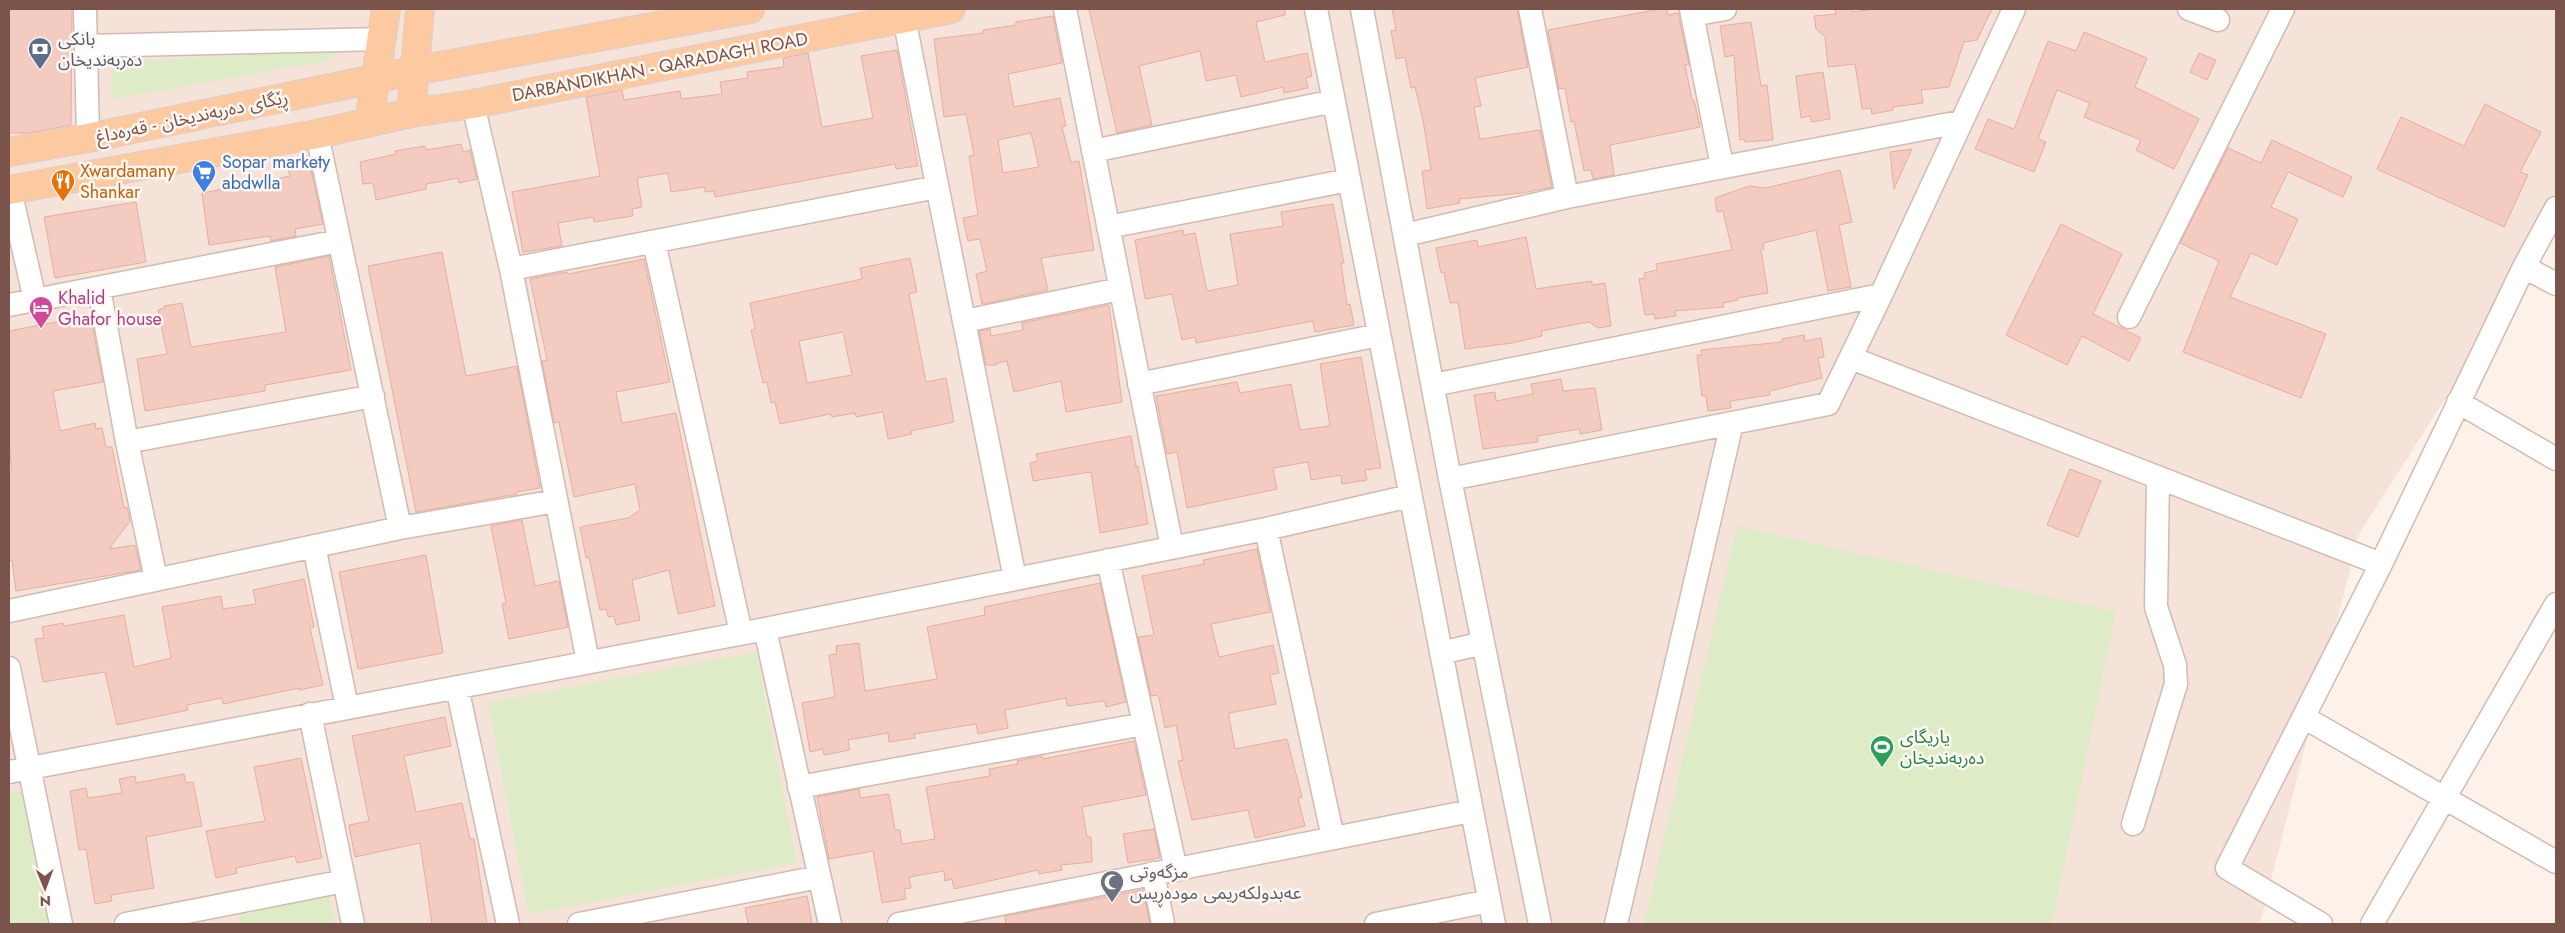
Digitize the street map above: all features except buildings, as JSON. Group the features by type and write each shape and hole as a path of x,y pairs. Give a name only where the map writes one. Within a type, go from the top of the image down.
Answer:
{"main road":[{"path":"369,123 386,9"},
{"path":"410,113 420,9"},
{"path":"375,80 413,71 750,9"},
{"name":"DARBANDIKHAN - QARADAGH ROAD","path":"9,190 317,134 410,113 473,104 951,9"},
{"name":"ڕێگای دەربەندیخان - قەرەداغ","path":"9,152 88,138 375,80"}],"street":[{"path":"85,9 88,138"},
{"path":"1065,9 1172,548"},
{"path":"1316,9 1494,924"},
{"path":"1362,9 1450,479 1540,924"},
{"path":"1530,9 1567,197"},
{"path":"1722,166 1691,12 1725,9"},
{"path":"1450,479 1828,404 1881,295 2014,9"},
{"path":"2189,9 2218,20"},
{"path":"2129,317 2283,9"},
{"path":"904,18 1015,579"},
{"path":"86,46 383,39"},
{"path":"1093,151 1334,101"},
{"path":"473,104 511,269 588,662"},
{"path":"1405,235 1567,197 1960,122"},
{"path":"317,134 400,528"},
{"path":"1108,228 1349,180"},
{"path":"511,269 937,187"},
{"path":"9,190 35,300"},
{"path":"2321,924 2228,868 2381,564 2524,267 2556,208"},
{"path":"9,306 339,241"},
{"path":"654,242 741,633"},
{"path":"2524,267 2556,284"},
{"path":"99,288 127,442 156,579"},
{"path":"965,321 1120,289"},
{"path":"1433,385 1881,295"},
{"path":"1139,384 1379,336"},
{"path":"1851,358 2381,564"},
{"path":"127,442 373,396"},
{"path":"2458,402 2556,459"},
{"path":"1616,924 1732,423"},
{"path":"2133,824 2176,684 2175,665 2156,607 2158,477"},
{"path":"19,769 766,629 1172,548 1410,496"},
{"path":"9,610 400,528 556,501"},
{"path":"1266,528 1333,838"},
{"path":"314,546 346,707"},
{"path":"1108,560 1176,870"},
{"path":"2372,924 2447,798 2556,604"},
{"path":"766,629 818,877 830,924"},
{"path":"1441,653 1483,643"},
{"path":"9,668 19,769 61,924"},
{"path":"457,686 508,924"},
{"path":"310,714 352,924"},
{"path":"2305,718 2556,862"},
{"path":"799,787 1144,724"},
{"path":"899,924 992,915 1153,874 1471,811"},
{"path":"1153,874 1163,924"},
{"path":"580,924 658,917 818,877"},
{"path":"126,924 225,914 344,881"},
{"path":"1376,924 1489,901"}],"shaded area":[{"path":"9,9 2556,9 2556,225 2359,534 2260,924 9,924"}],"green space":[{"path":"344,50 326,61 113,99 112,62"},
{"name":"یاریگاى ده‌ربه‌ندیخان","path":"1737,526 2116,612 2052,924 1644,924"},
{"path":"756,652 797,863 529,914 488,703"},
{"path":"22,790 49,924 9,924 9,793"},
{"path":"330,896 335,924 240,924 238,913"}],"place":[{"name":"بانکی دەربەندیخان","path":"40,70"},
{"name":"Sopar markety abdwlla","path":"204,193"},
{"name":"Xwardamany Shankar","path":"63,202"},
{"name":"Khalid Ghafor house","path":"41,329"},
{"name":"یاریگاى ده‌ربه‌ندیخان","path":"1882,768"},
{"name":"مزگەوتی عەبدولکەریمی مودەڕیس","path":"1112,903"}]}
